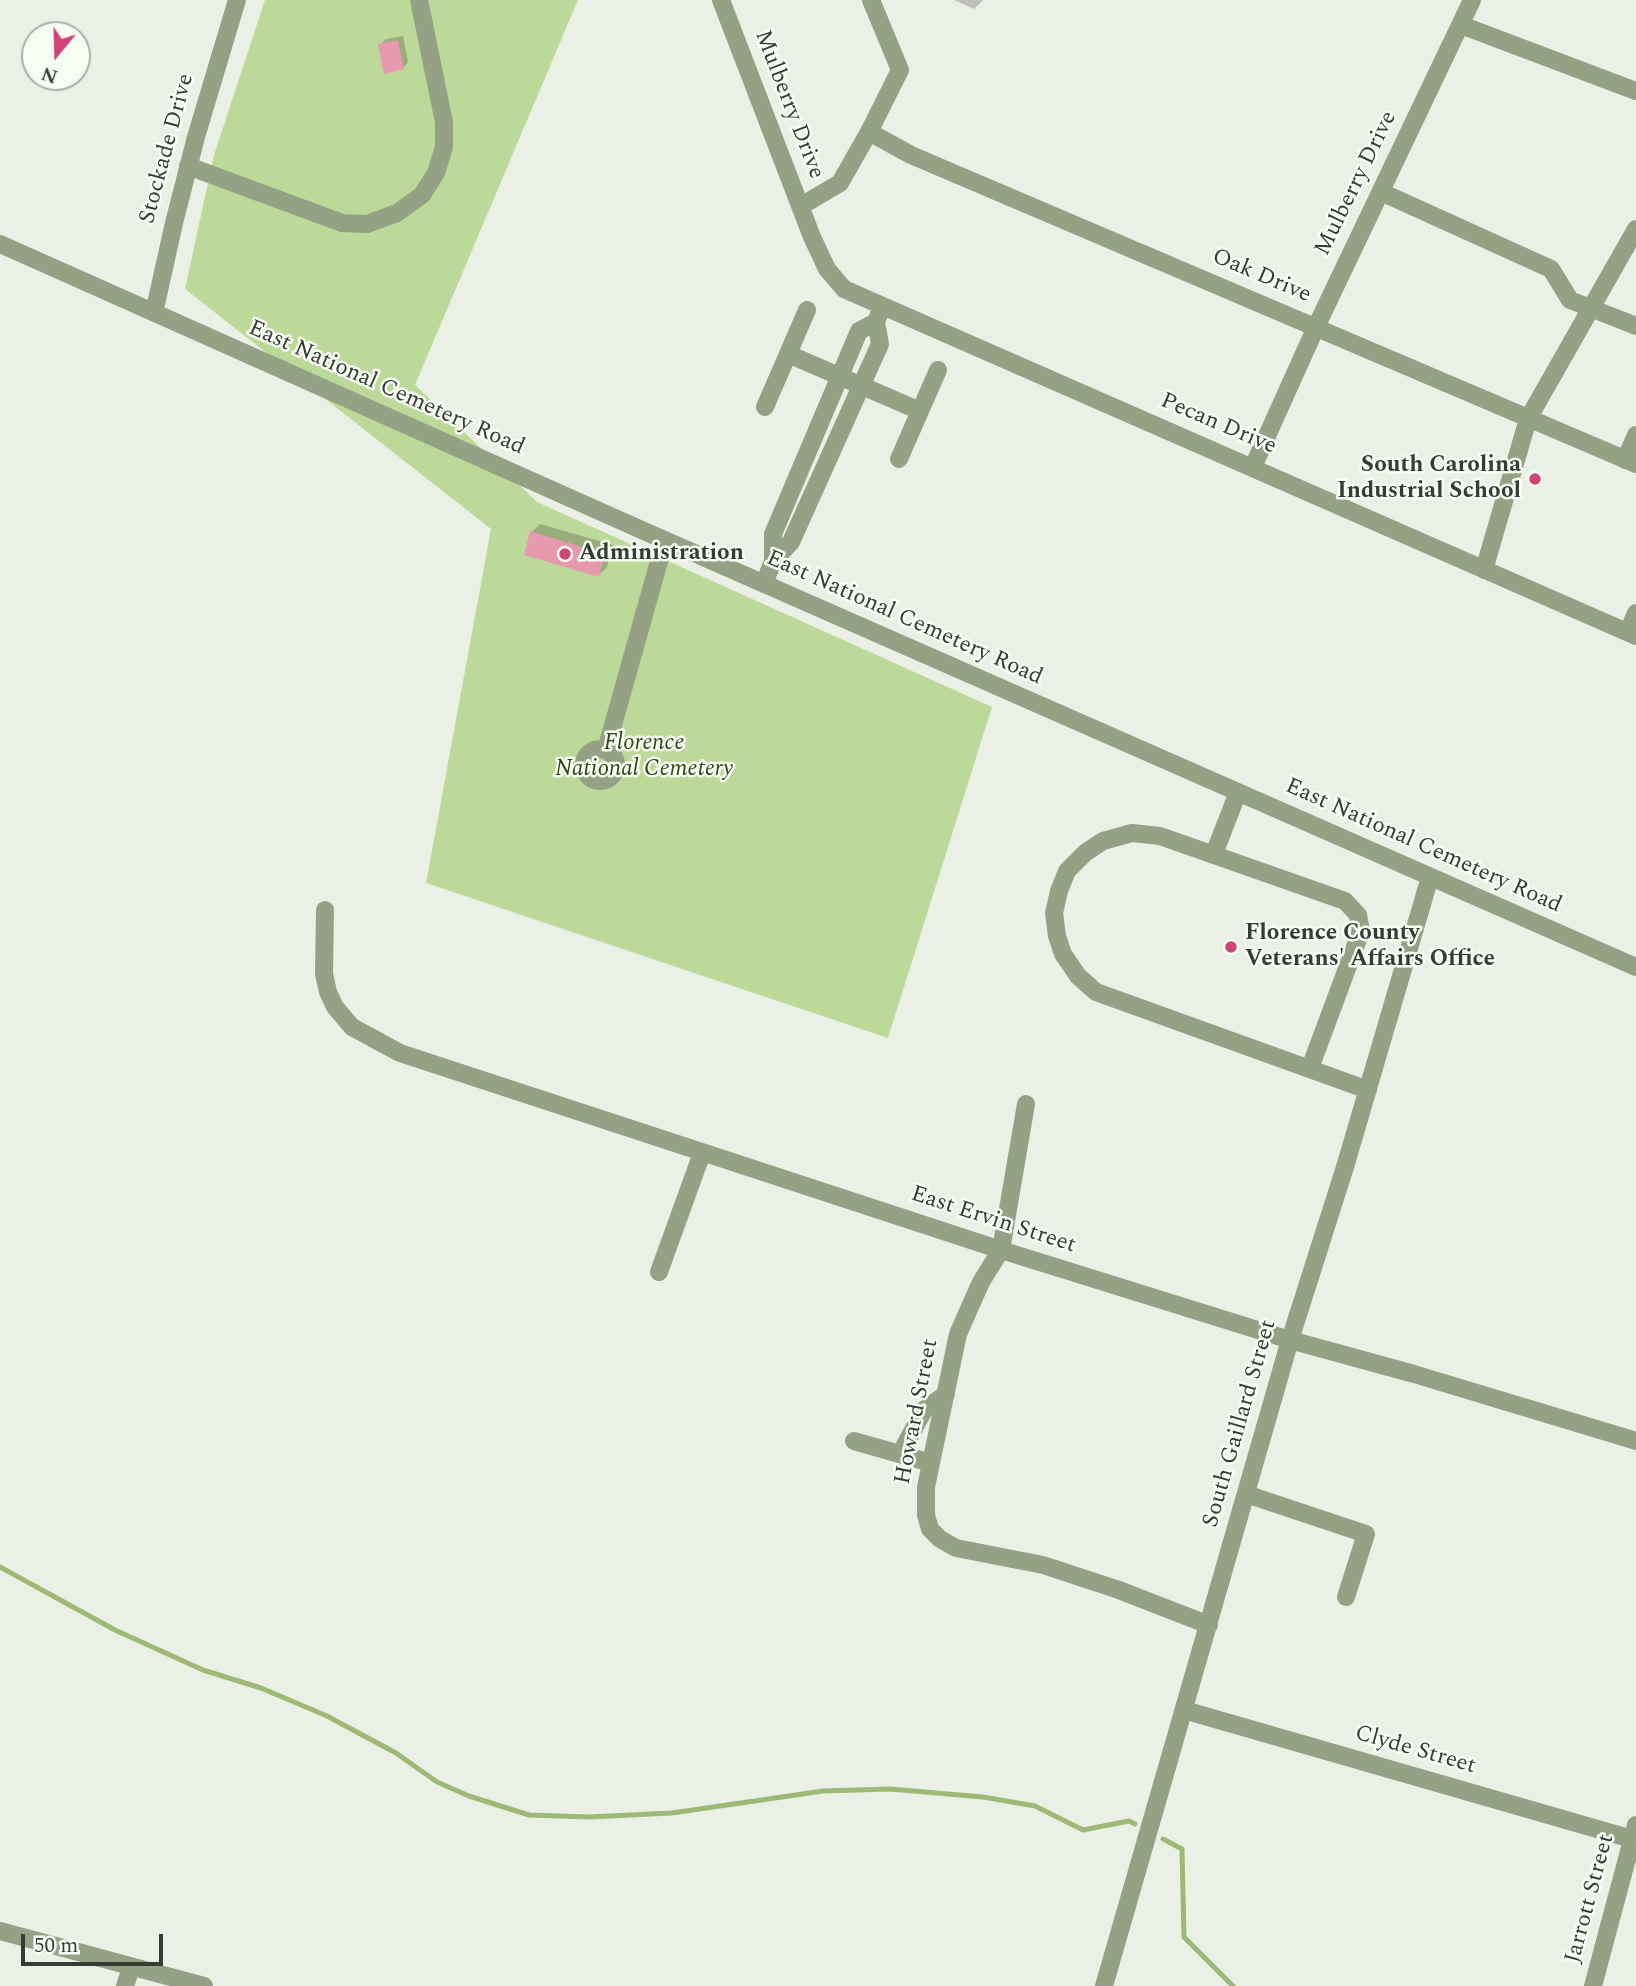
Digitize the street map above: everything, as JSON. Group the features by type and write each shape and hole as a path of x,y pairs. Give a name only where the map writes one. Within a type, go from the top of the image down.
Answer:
{"street":[{"name":"Stockade Drive","path":"154,313 188,166 236,0"},
{"path":"188,166 246,186 314,215 342,223 367,224 397,213 422,194 436,173 444,147 444,122 419,0"},
{"name":"Mulberry Drive","path":"721,0 809,229"},
{"path":"801,206 840,183 900,70 872,0"},
{"name":"Mulberry Drive","path":"1254,467 1316,327 1472,0"},
{"path":"1461,26 1636,91"},
{"name":"Oak Drive","path":"869,132 911,155 1631,462"},
{"path":"1381,192 1551,269 1570,300 1636,326"},
{"name":"Pecan Drive","path":"809,229 834,280 879,315 1254,467 1632,634"},
{"path":"1484,570 1528,419 1636,229"},
{"name":"East National Cemetery Road","path":"0,244 764,584 1636,967"},
{"path":"765,407 807,310"},
{"path":"764,584 773,561 773,534 859,331 879,315"},
{"path":"773,561 792,542 880,344 879,315"},
{"path":"788,354 920,411"},
{"path":"899,459 938,370"},
{"path":"1631,462 1636,435"},
{"path":"606,750 665,540"},
{"path":"1632,634 1636,613"},
{"path":"1213,854 1238,792"},
{"path":"1310,1068 1361,931 1358,915 1345,901 1160,836 1132,832 1103,841 1085,853 1067,871 1054,914 1057,936 1063,954 1078,976 1096,992 1368,1090"},
{"name":"South Gaillard Street","path":"1104,1986 1290,1340 1368,1090 1430,877"},
{"name":"East Ervin Street","path":"325,910 324,974 328,992 352,1027 400,1053 1002,1250 1290,1340 1414,1374 1636,1441"},
{"name":"Howard Street","path":"1026,1104 1002,1250 976,1293 958,1334 926,1487 926,1514 930,1529 940,1539 956,1548 1043,1565 1119,1590 1209,1625"},
{"path":"659,1272 702,1153"},
{"path":"900,1454 924,1410 946,1394"},
{"path":"854,1441 931,1463"},
{"path":"1246,1494 1366,1534 1346,1597"},
{"name":"Clyde Street","path":"1184,1710 1634,1832"},
{"name":"Jarrott Street","path":"1593,1986 1628,1887 1634,1832"},
{"path":"0,1931 204,1986"},
{"path":"125,1986 131,1968"}],"green space":[{"name":"Florence National Cemetery","path":"265,0 578,0 415,385 537,502 992,707 888,1038 426,883 491,529 185,289 214,155"}],"building":[{"path":"398,40 404,69 384,74 378,44"},
{"name":"Administration","path":"530,531 605,554 599,577 524,555"}],"waterway":[{"path":"0,1567 115,1630 203,1670 261,1688 327,1716 396,1753 437,1782 469,1796 529,1815 589,1817 672,1813 823,1791 890,1789 983,1797 1035,1806 1083,1830 1129,1821 1135,1824"},
{"path":"1163,1839 1182,1849 1184,1937 1233,1986"}],"place":[{"name":"South Carolina Industrial School","path":"1535,479"},
{"name":"Administration","path":"565,554"},
{"name":"Florence County Veterans' Affairs Office","path":"1231,947"}]}
